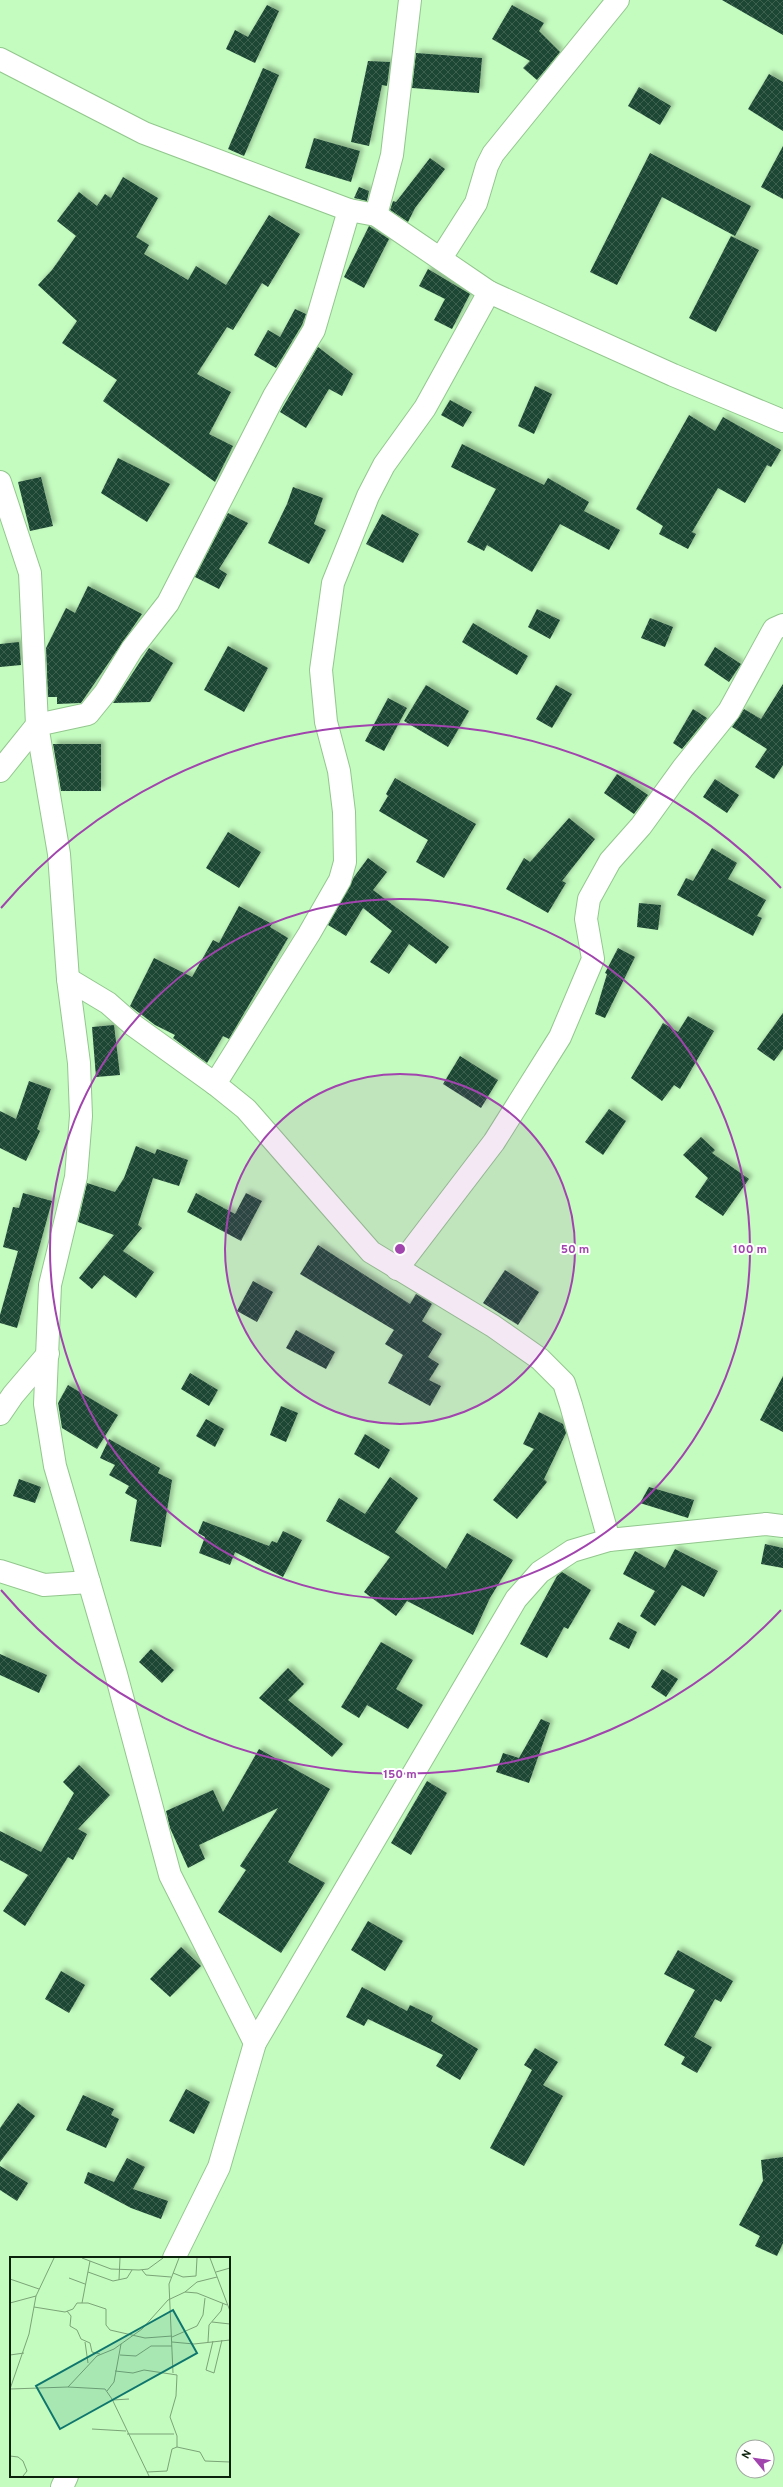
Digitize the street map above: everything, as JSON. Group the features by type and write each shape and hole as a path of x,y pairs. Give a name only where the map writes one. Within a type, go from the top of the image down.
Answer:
{"street":[{"path":"376,214 392,155 410,0"},
{"path":"441,258 476,203 487,166 493,154 618,0"},
{"path":"0,59 144,133 349,210 376,214 489,292 673,375 783,421"},
{"path":"0,771 37,725 88,714 105,693 132,649 168,603 274,396 314,330 349,210"},
{"path":"215,1084 309,934 340,880 345,862 344,812 340,778 326,722 320,670 333,583 368,496 384,465 425,408 489,292"},
{"path":"0,482 30,574 37,725 59,854 68,979 79,1063 81,1116 76,1177 50,1285 45,1404 55,1466 89,1582 170,1875 255,2043"},
{"path":"397,1269 494,1142 560,1037 593,959 586,919 589,900 610,860 640,826 683,768 729,711 774,630 783,625"},
{"path":"68,979 108,1003 133,1025 215,1084 246,1109 359,1241 371,1252 493,1326 540,1359 564,1382 609,1540"},
{"path":"0,1414 13,1395 48,1354"},
{"path":"174,2257 219,2167 255,2043 516,1599 540,1572 572,1551 609,1540 766,1524 783,1526"},
{"path":"0,1571 44,1585 89,1582"},
{"path":"62,2487 67,2477"}],"building":[{"path":"722,0 783,0 783,35"},
{"path":"267,5 279,11 255,63 226,49 235,30 248,37"},
{"path":"512,5 544,23 539,31 560,52 537,80 523,68 530,61 492,39"},
{"path":"416,53 482,58 479,93 412,88"},
{"path":"368,61 390,62 387,86 382,85 369,146 351,142"},
{"path":"263,68 279,75 244,156 228,149"},
{"path":"769,74 783,82 783,131 748,109"},
{"path":"639,87 671,106 660,125 628,106"},
{"path":"314,138 360,151 351,182 305,168"},
{"path":"783,146 783,199 761,187"},
{"path":"650,153 751,206 735,236 662,197 617,285 590,272"},
{"path":"430,158 445,169 415,208 408,222 390,210 393,201 396,202"},
{"path":"123,177 158,198 136,237 149,245 144,254 188,280 196,266 226,285 269,215 300,234 268,287 262,283 233,330 227,327 197,374 231,392 209,434 233,446 215,482 103,401 117,380 62,343 77,321 38,285 52,270 76,236 57,221 79,192 97,206 105,194 111,198"},
{"path":"359,187 369,191 367,201 354,198"},
{"path":"369,226 389,239 364,288 344,277"},
{"path":"731,236 759,250 716,332 689,318"},
{"path":"428,269 470,294 452,329 434,320 445,299 419,286"},
{"path":"295,309 306,314 302,325 276,368 254,355 268,330 280,337"},
{"path":"318,347 353,374 342,396 329,389 306,428 280,412"},
{"path":"535,386 552,394 534,434 518,426"},
{"path":"450,400 472,412 463,427 441,415"},
{"path":"689,415 715,431 723,417 781,450 771,467 767,465 745,503 718,488 692,532 696,534 688,549 659,534 663,526 636,509"},
{"path":"462,444 544,485 548,478 589,502 584,511 620,530 609,550 560,524 532,572 487,545 484,551 467,542 496,489 451,467"},
{"path":"118,458 170,484 147,522 101,493"},
{"path":"41,477 53,526 30,531 18,482"},
{"path":"293,487 323,498 314,524 326,530 309,564 268,543 287,504"},
{"path":"228,513 248,523 219,569 227,574 219,589 195,577"},
{"path":"382,514 419,534 403,563 366,544"},
{"path":"88,586 142,614 81,703 57,704 57,697 48,697 46,648 66,608 75,613"},
{"path":"537,609 560,620 550,639 528,627"},
{"path":"650,618 673,627 665,647 641,638"},
{"path":"473,623 528,656 517,675 462,642"},
{"path":"19,642 21,665 0,667 0,644"},
{"path":"228,646 268,668 244,712 204,690"},
{"path":"715,647 741,664 729,682 704,665"},
{"path":"149,648 173,663 150,702 113,703"},
{"path":"783,684 783,765 774,779 755,767 767,749 732,727 744,709 761,719"},
{"path":"426,685 469,711 448,747 404,721"},
{"path":"556,685 572,694 552,728 536,719"},
{"path":"388,698 407,708 384,751 365,741"},
{"path":"693,709 707,718 682,749 673,743"},
{"path":"53,744 101,744 101,791 61,791"},
{"path":"617,774 648,795 634,814 604,793"},
{"path":"395,778 476,824 444,878 416,862 428,840 379,811 388,796 386,794"},
{"path":"715,779 739,795 727,813 703,797"},
{"path":"569,818 595,839 562,881 566,883 548,913 506,889 524,858 530,862"},
{"path":"228,832 261,852 239,888 206,868"},
{"path":"712,848 737,863 728,879 766,900 757,916 762,918 753,936 677,895 686,878 693,881"},
{"path":"368,858 387,872 373,890 449,947 436,964 409,944 389,974 370,962 392,931 363,908 346,936 328,925 354,877"},
{"path":"639,903 661,905 658,930 637,927"},
{"path":"239,906 272,924 270,927 288,938 229,1039 223,1036 207,1063 173,1038 175,1035 155,1025 130,1006 154,958 192,977 213,940 219,943"},
{"path":"618,948 635,957 605,1018 595,1014 607,974 605,973"},
{"path":"783,1013 783,1049 774,1061 757,1049"},
{"path":"688,1016 714,1031 680,1089 674,1085 662,1101 631,1078 663,1023 678,1032"},
{"path":"114,1025 120,1075 96,1077 92,1027"},
{"path":"460,1056 498,1080 481,1108 443,1084"},
{"path":"29,1081 51,1089 37,1129 40,1131 26,1161 0,1148 0,1111 16,1119"},
{"path":"609,1109 626,1121 603,1155 585,1142"},
{"path":"701,1137 715,1150 712,1153 749,1179 723,1216 695,1197 708,1178 683,1155"},
{"path":"136,1146 155,1154 157,1149 188,1160 179,1186 153,1178 138,1225 142,1228 123,1251 154,1272 136,1298 104,1275 92,1289 79,1278 114,1235 78,1222 87,1183 115,1192 124,1178"},
{"path":"23,1193 52,1201 17,1328 0,1323 0,1315 18,1251 3,1247 13,1207 19,1208"},
{"path":"196,1193 235,1214 246,1193 262,1201 241,1241 187,1212"},
{"path":"318,1245 410,1304 416,1294 432,1304 422,1321 442,1334 428,1357 439,1364 429,1380 441,1386 430,1406 388,1383 403,1355 385,1344 394,1330 300,1274"},
{"path":"505,1270 539,1292 518,1325 483,1303"},
{"path":"253,1281 273,1292 257,1322 237,1311"},
{"path":"296,1330 335,1352 326,1369 286,1348"},
{"path":"190,1373 218,1390 209,1406 181,1389"},
{"path":"783,1376 783,1432 760,1420"},
{"path":"68,1385 118,1415 97,1449 62,1428 58,1403"},
{"path":"281,1406 298,1413 286,1442 270,1435"},
{"path":"539,1412 563,1424 566,1433 544,1479 547,1482 517,1519 493,1500 534,1449 523,1444"},
{"path":"206,1419 224,1429 215,1447 196,1436"},
{"path":"365,1434 390,1450 379,1469 354,1454"},
{"path":"109,1439 160,1468 158,1473 172,1480 161,1547 130,1541 137,1500 125,1493 129,1486 109,1475 115,1465 100,1458"},
{"path":"390,1477 418,1498 395,1532 446,1569 467,1533 513,1560 490,1598 473,1635 407,1601 396,1616 364,1592 390,1557 326,1521 339,1498 365,1514"},
{"path":"19,1479 41,1487 35,1503 13,1496"},
{"path":"649,1487 694,1500 688,1518 640,1503"},
{"path":"203,1521 269,1546 272,1541 277,1543 283,1531 302,1540 283,1577 235,1552 230,1565 199,1553 205,1537 198,1533"},
{"path":"765,1544 783,1548 783,1568 761,1564"},
{"path":"675,1549 718,1571 704,1597 682,1585 655,1626 640,1616 655,1591 623,1574 635,1551 665,1568"},
{"path":"562,1572 591,1590 568,1629 564,1627 547,1658 520,1644 557,1576"},
{"path":"618,1622 637,1632 629,1649 609,1639"},
{"path":"381,1642 413,1660 396,1689 423,1705 408,1729 367,1705 359,1718 341,1707"},
{"path":"151,1649 174,1670 162,1683 139,1662"},
{"path":"0,1654 47,1675 39,1693 0,1675"},
{"path":"288,1668 304,1684 288,1700 343,1744 332,1757 259,1698"},
{"path":"662,1669 678,1679 666,1697 651,1687"},
{"path":"541,1719 550,1723 529,1783 496,1772 503,1753 519,1758"},
{"path":"259,1749 330,1789 288,1862 325,1883 281,1953 218,1912 246,1870 240,1866 278,1808 199,1845 205,1859 188,1868 170,1828 166,1811 213,1790 223,1812"},
{"path":"79,1765 110,1795 78,1829 87,1834 73,1860 68,1857 25,1926 3,1911 28,1875 0,1860 0,1831 41,1852 74,1793 63,1782"},
{"path":"427,1781 447,1793 411,1855 391,1843"},
{"path":"368,1921 403,1941 385,1971 351,1950"},
{"path":"181,1947 201,1966 170,1997 150,1979"},
{"path":"678,1950 733,1981 721,2002 715,1999 694,2037 712,2047 697,2073 681,2064 685,2057 664,2045 695,1990 664,1974"},
{"path":"61,1971 85,1985 69,2013 45,1999"},
{"path":"362,1987 407,2011 410,2005 433,2016 431,2021 478,2049 460,2080 436,2066 443,2055 368,2019 364,2026 346,2017"},
{"path":"535,2048 558,2062 543,2085 563,2096 524,2166 490,2148 532,2070 524,2065"},
{"path":"186,2089 210,2102 194,2134 169,2121"},
{"path":"83,2095 114,2109 111,2115 119,2119 106,2148 66,2130"},
{"path":"18,2103 35,2116 0,2162 0,2128"},
{"path":"783,2157 783,2243 777,2256 755,2246 760,2236 739,2225 763,2181 761,2160"},
{"path":"127,2158 145,2167 133,2189 168,2201 161,2219 131,2208 84,2183 88,2172 114,2182"},
{"path":"0,2166 28,2183 17,2201 0,2190"}]}
